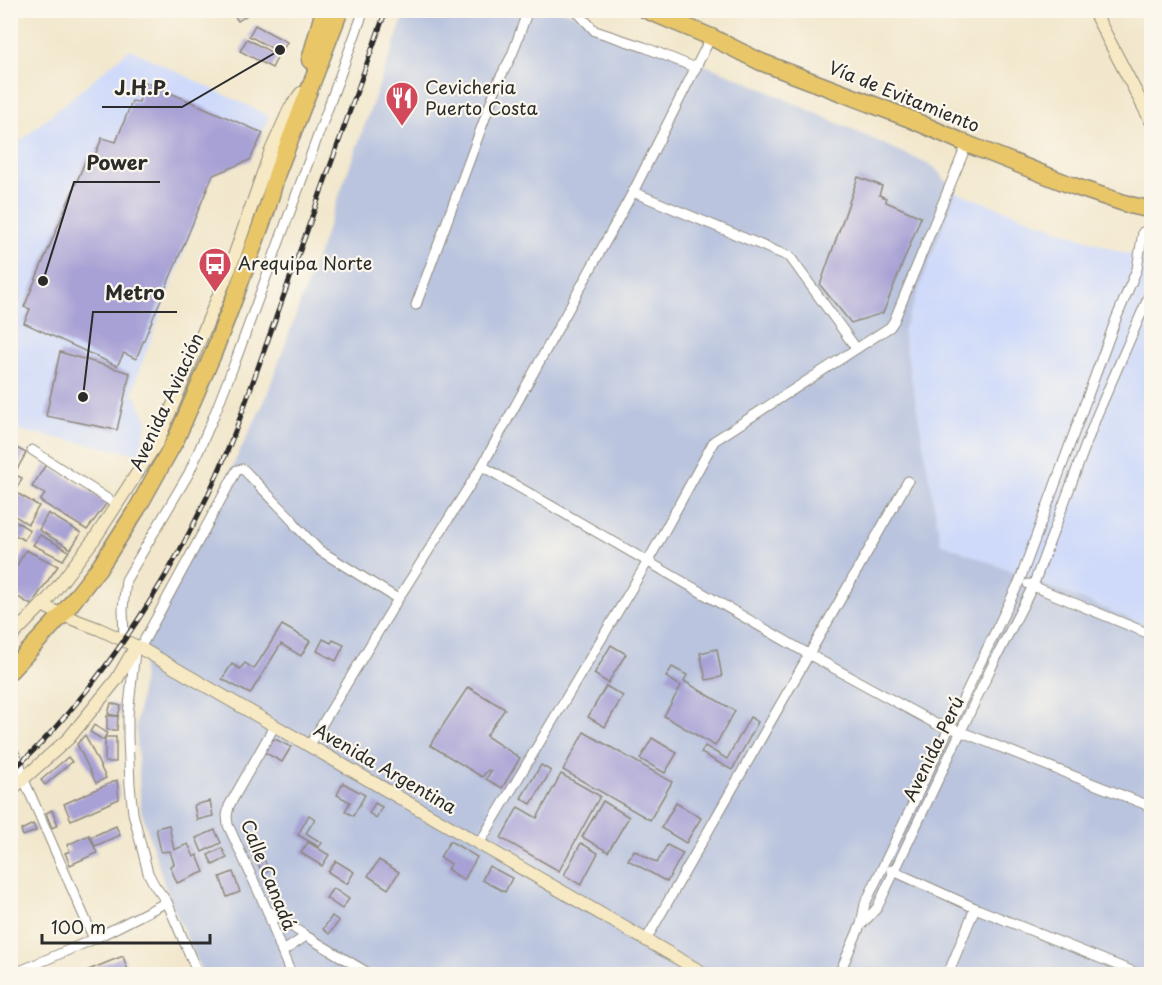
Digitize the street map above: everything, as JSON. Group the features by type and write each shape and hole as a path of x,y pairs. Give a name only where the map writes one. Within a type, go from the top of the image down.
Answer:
{"highway":[{"name":"Avenida Aviación","path":"294,112 324,10"},
{"name":"Avenida Aviación","path":"10,671 62,615 110,551 137,509 160,453 176,439 213,354 267,209 269,173 340,10"},
{"name":"Vía de Evitamiento","path":"646,10 711,37 761,62 908,118 967,144 1076,186 1130,205 1152,210"}],"street":[{"path":"198,975 167,902 148,873 133,813 128,715 133,645 123,609 126,580 189,472 213,418 236,362 364,10"},
{"path":"416,305 499,80 512,55 528,10"},
{"path":"574,10 594,32 644,47 696,68"},
{"path":"1093,10 1152,123"},
{"path":"309,746 482,466 633,192 711,37"},
{"path":"479,844 648,561 714,441 890,327 967,144"},
{"path":"633,192 790,257 856,348"},
{"name":"Avenida Perú","path":"839,975 861,924 865,904 1020,580 1116,319 1137,269 1147,233"},
{"name":"Avenida Perú","path":"861,924 877,908 1033,586 1097,415 1152,289"},
{"path":"32,450 117,505"},
{"path":"10,638 42,605 95,538 117,505 160,453"},
{"path":"482,466 810,655 936,724 949,727 1152,807"},
{"path":"10,791 69,738 117,679 133,645 237,470 243,469 319,550 398,599"},
{"path":"646,940 908,481"},
{"path":"1020,580 1152,635"},
{"name":"Avenida Argentina","path":"42,605 133,645 705,975"},
{"name":"Calle Canadá","path":"275,725 229,806 227,816 228,825 267,910 291,975"},
{"path":"10,746 20,764 24,780 93,939"},
{"path":"884,867 975,908 1139,975"},
{"path":"149,911 155,900 155,886"},
{"path":"13,975 167,902"},
{"path":"948,975 975,908"},
{"path":"267,910 370,975"},
{"path":"282,952 306,936"}],"shaded area":[{"path":"406,11 564,11 741,79 934,167 956,192 903,331 941,543 1151,627 1151,974 203,974 168,896 141,810 136,726 145,638 172,590 265,400"},
{"name":"Arequipa Norte","path":"130,49 269,116 250,160 213,175 132,394 136,396 147,421 140,454 11,429 10,198 19,142"},
{"path":"956,192 1123,253 1151,257 1151,627 941,543 903,331"}],"building":[{"path":"230,10 244,10 247,15 238,21"},
{"path":"255,25 287,42 281,53 249,36"},
{"path":"247,39 278,56 272,68 240,51"},
{"path":"145,82 263,133 250,160 213,175 136,359 124,353 117,366 24,323 30,309 24,307 87,157 93,160 102,138 116,142 132,101 139,102"},
{"path":"858,177 882,186 879,195 886,198 886,202 921,217 883,313 851,323 820,285"},
{"path":"60,352 130,373 117,430 46,416"},
{"path":"13,446 26,453 15,473 10,470 10,451"},
{"path":"46,464 107,503 87,530 40,501 45,494 32,487"},
{"path":"10,472 22,478 18,486 10,482"},
{"path":"10,489 39,506 28,524 10,513"},
{"path":"48,513 81,533 71,549 39,530"},
{"path":"10,518 30,530 24,540 10,532"},
{"path":"40,535 69,551 63,560 33,545"},
{"path":"26,550 58,566 31,605 13,594 17,585 10,580"},
{"path":"282,625 310,641 301,656 281,644 250,694 222,679 232,664 240,669 245,663 254,669"},
{"path":"323,639 344,645 336,661 317,651"},
{"path":"611,645 626,654 608,683 594,674"},
{"path":"717,649 722,677 706,680 700,653"},
{"path":"672,667 687,675 684,681 735,711 715,746 664,716 681,686 666,677"},
{"path":"606,686 623,696 605,727 588,717"},
{"path":"468,687 505,709 486,736 520,758 502,788 486,779 491,771 488,770 482,777 430,745"},
{"path":"111,703 121,706 118,716 108,714"},
{"path":"107,716 118,716 117,730 107,730"},
{"path":"750,717 758,722 732,770 701,753 705,746 727,759"},
{"path":"94,725 107,733 103,740 90,732"},
{"path":"584,732 672,782 650,820 563,770"},
{"path":"85,735 106,778 96,783 77,744"},
{"path":"105,737 116,737 116,762 105,762"},
{"path":"652,738 677,753 665,773 640,759"},
{"path":"275,739 291,747 282,762 264,752 270,741"},
{"path":"68,757 72,762 45,785 41,780"},
{"path":"541,765 551,771 531,804 521,798"},
{"path":"561,774 600,796 559,871 501,838 518,807 537,818"},
{"path":"117,780 119,799 71,820 64,804"},
{"path":"343,783 365,795 353,816 345,811 350,802 337,795"},
{"path":"210,801 213,816 197,820 194,805"},
{"path":"603,801 629,817 608,852 582,837"},
{"path":"375,803 382,807 376,818 369,813"},
{"path":"676,803 701,818 686,843 661,828"},
{"path":"52,810 58,825 52,828 46,813"},
{"path":"309,815 315,819 306,833 322,843 319,847 298,835"},
{"path":"33,824 36,831 23,836 21,830"},
{"path":"169,825 174,850 188,844 194,857 197,855 204,872 177,883 170,866 174,864 170,851 161,852 156,828"},
{"path":"116,826 120,835 95,846 91,837"},
{"path":"215,830 221,843 202,852 196,838"},
{"path":"89,835 97,853 70,865 65,853 70,851 67,845"},
{"path":"450,841 477,857 464,880 447,869 451,864 440,857"},
{"path":"308,842 329,855 322,866 301,853"},
{"path":"256,843 269,870 263,873 249,847"},
{"path":"581,843 598,853 581,885 564,875"},
{"path":"667,845 683,853 667,882 628,860 634,850 657,863"},
{"path":"222,848 227,858 213,865 208,855"},
{"path":"379,860 399,872 388,889 368,876"},
{"path":"336,861 354,872 347,884 328,872"},
{"path":"489,866 512,878 505,892 482,880"},
{"path":"233,872 240,892 227,897 220,877"},
{"path":"333,888 349,899 342,909 326,898"},
{"path":"332,916 339,921 329,934 323,929"},
{"path":"123,956 128,971 122,974 87,974 86,971"}],"railway":[{"path":"10,772 60,722 111,659 153,596 207,498 236,429 386,10"}],"place":[{"name":"J.H.P.","path":"280,50"},
{"name":"Cevicheria Puerto Costa","path":"402,127"},
{"name":"Power","path":"43,281"},
{"name":"Arequipa Norte","path":"215,293"},
{"name":"Metro","path":"83,397"}]}
